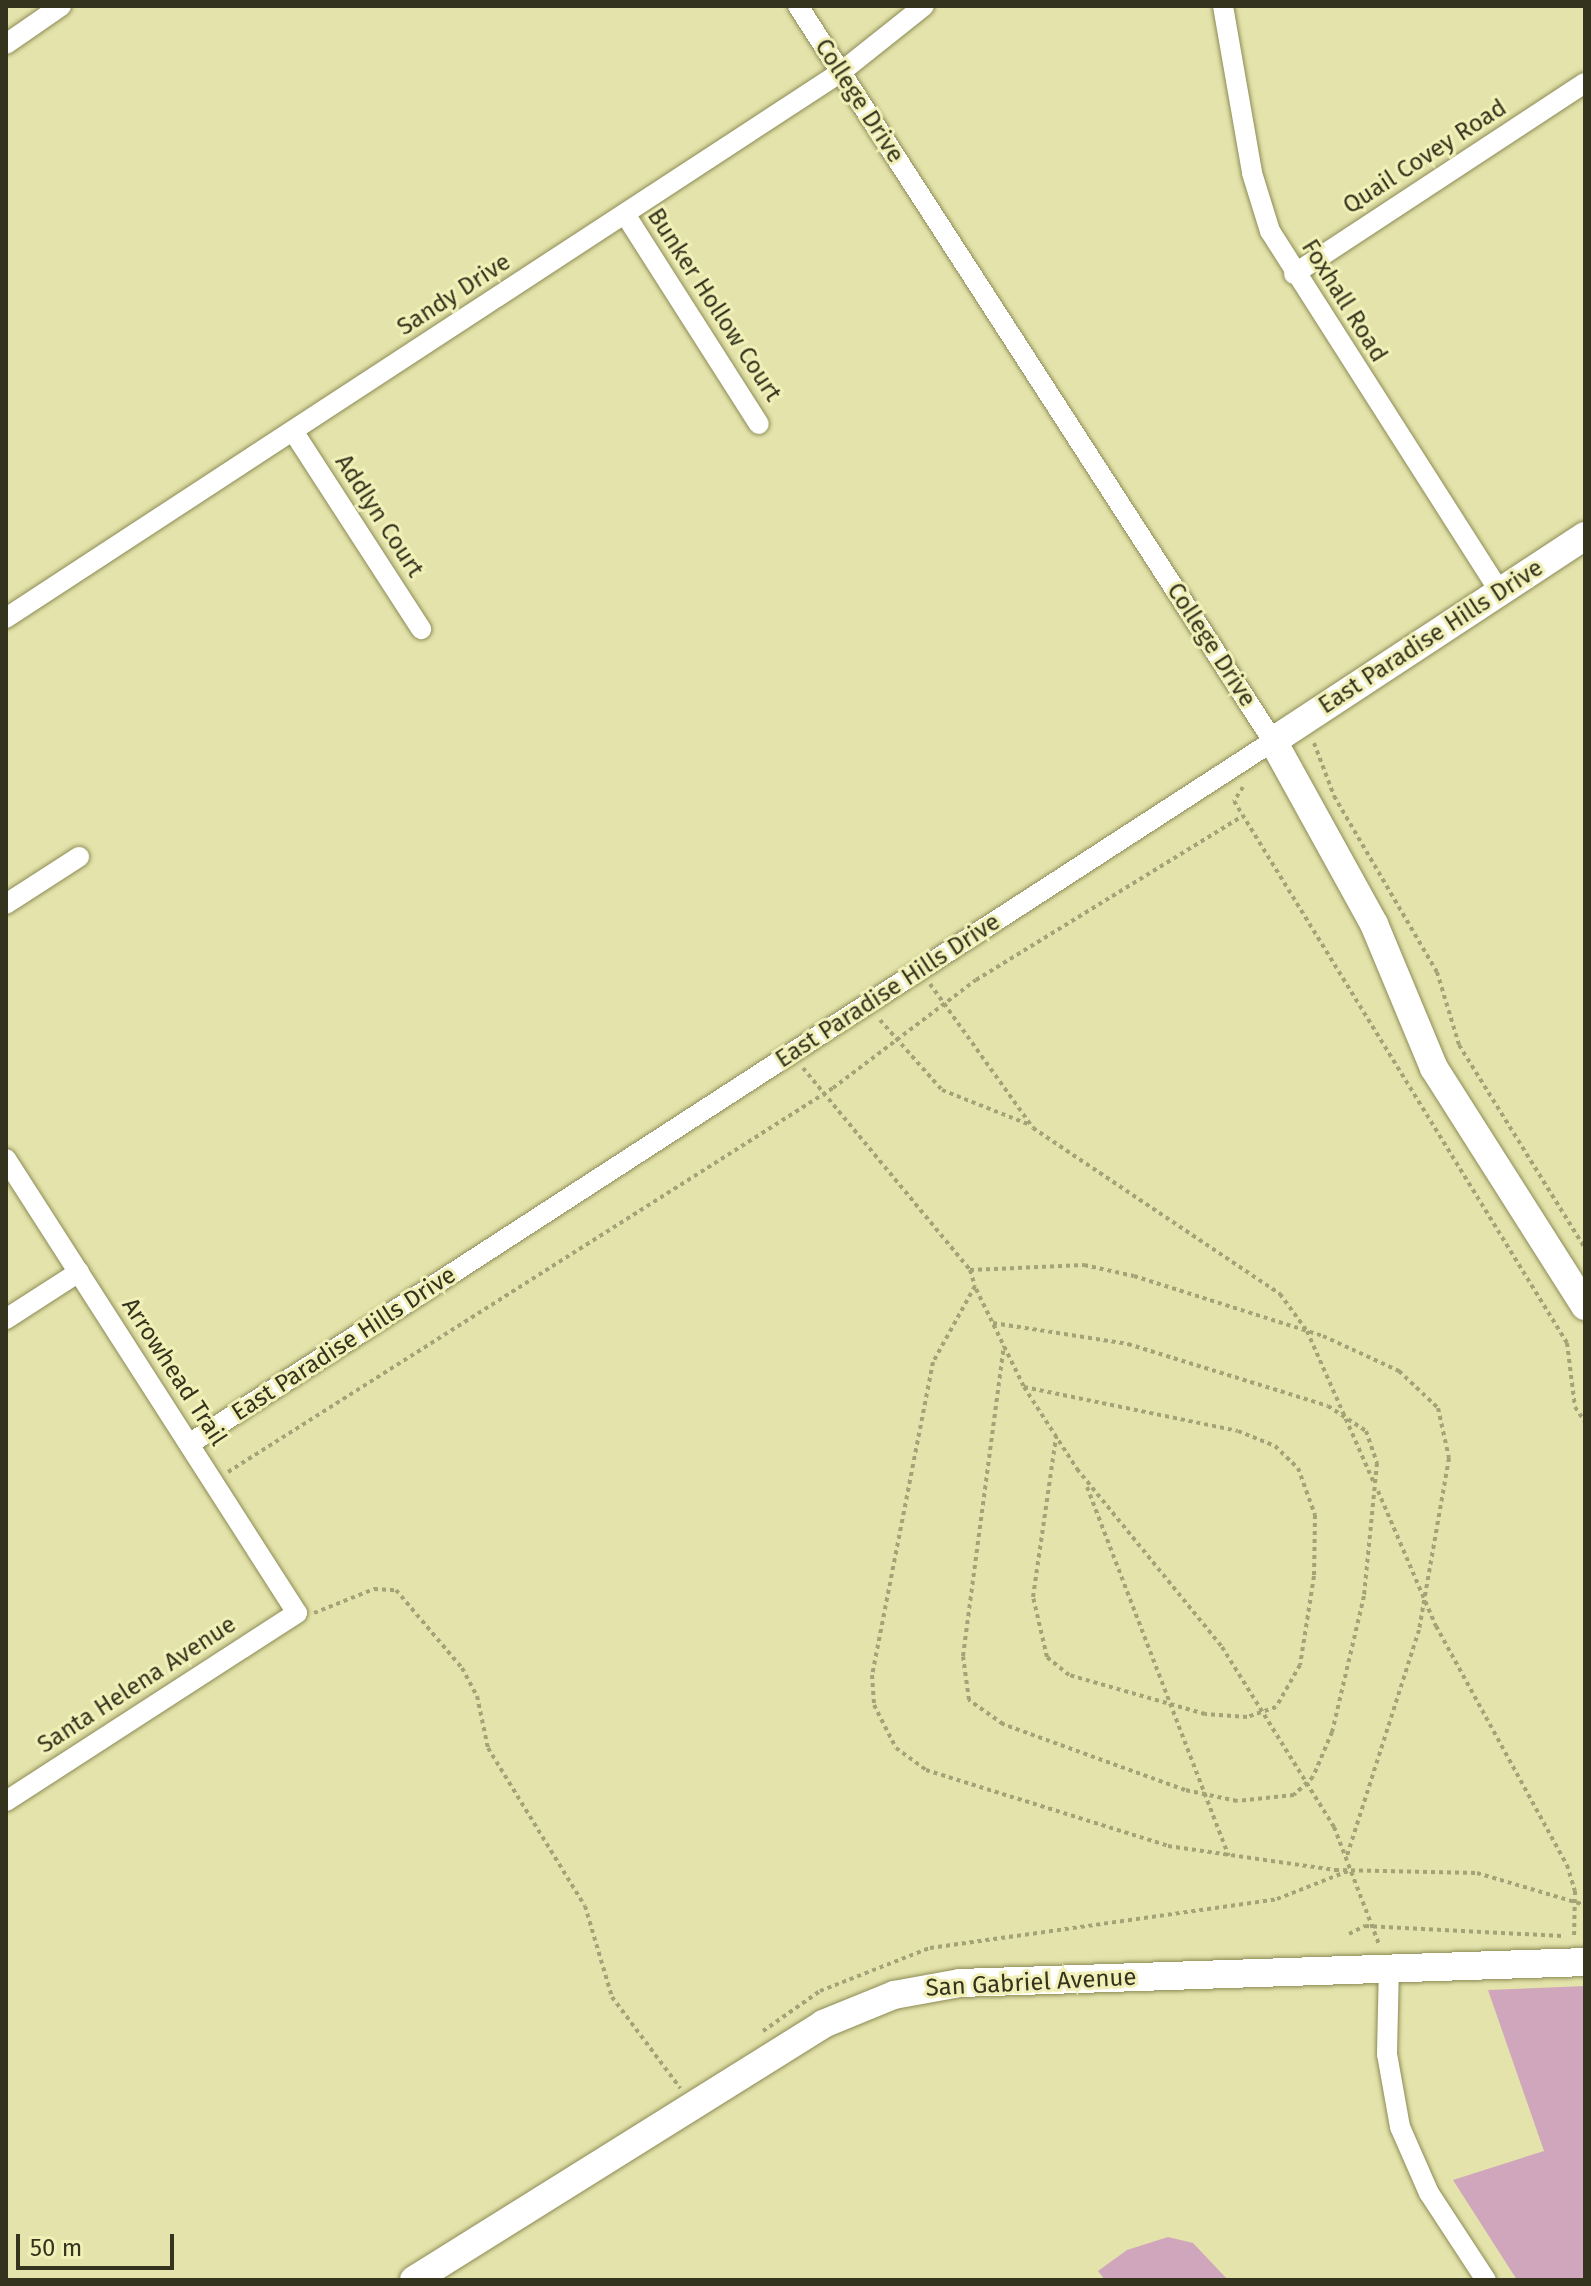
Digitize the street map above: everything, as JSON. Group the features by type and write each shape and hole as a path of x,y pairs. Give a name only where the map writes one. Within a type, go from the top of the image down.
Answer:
{"street":[{"path":"6,44 38,13 61,6"},
{"name":"College Drive","path":"798,6 1273,741 1374,924 1434,1068 1581,1291"},
{"name":"Sandy Drive","path":"6,618 841,72 924,6"},
{"name":"Foxhall Road","path":"1223,6 1252,173 1294,274 1500,592"},
{"name":"Quail Covey Road","path":"1294,274 1585,83"},
{"name":"Bunker Hollow Court","path":"625,214 759,424"},
{"name":"Addlyn Court","path":"293,431 421,629"},
{"name":"East Paradise Hills Drive","path":"189,1444 1585,536"},
{"path":"6,904 79,857"},
{"name":"Arrowhead Trail","path":"6,1159 297,1613"},
{"path":"6,1319 79,1272"},
{"name":"Santa Helena Avenue","path":"6,1801 297,1613"},
{"name":"San Gabriel Avenue","path":"414,2280 823,2024 927,1986 1389,1965 1579,1949"},
{"path":"1389,1965 1387,2054 1400,2127 1429,2193 1486,2280"}],"path":[{"path":"1313,742 1334,796 1437,972 1459,1045 1585,1248"},
{"path":"1243,787 1234,801 1567,1343 1575,1407 1585,1422"},
{"path":"221,1478 824,1093 944,1004 1243,816"},
{"path":"920,970 1033,1128"},
{"path":"867,1004 942,1090 1033,1128 1252,1270 1307,1331 1425,1601 1567,1865 1575,1902 1579,1949 1372,1926 1349,1934"},
{"path":"791,1054 970,1270 1024,1387 1085,1481 1222,1647 1347,1856 1389,1965"},
{"path":"970,1270 1092,1266 1307,1331 1399,1371 1438,1408 1449,1458 1425,1601 1388,1746 1347,1856"},
{"path":"975,1286 933,1362 872,1675 877,1716 896,1748 926,1770 1066,1819 1229,1857 1353,1869 1477,1873 1585,1905"},
{"path":"993,1323 1128,1344 1344,1413 1371,1438 1376,1487 1373,1546 1347,1676 1322,1758 1305,1786 1278,1801 1206,1795 985,1716 965,1692 963,1656 1004,1346"},
{"path":"1024,1387 1238,1431 1275,1446 1298,1468 1315,1515 1311,1602 1291,1688 1261,1714 1221,1717 1069,1675 1043,1649 1033,1614 1034,1567 1056,1437"},
{"path":"1085,1481 1229,1857"},
{"path":"297,1613 325,1613 382,1587 410,1601 475,1689 488,1748 585,1906 612,1997 694,2106"},
{"path":"758,2035 820,1991 930,1948 1277,1899 1353,1869"}],"shaded area":[{"path":"1585,1986 1585,2280 1517,2280 1453,2180 1544,2151 1488,1990"},
{"path":"1168,2237 1193,2243 1228,2280 1105,2280 1098,2271 1127,2250"}]}
